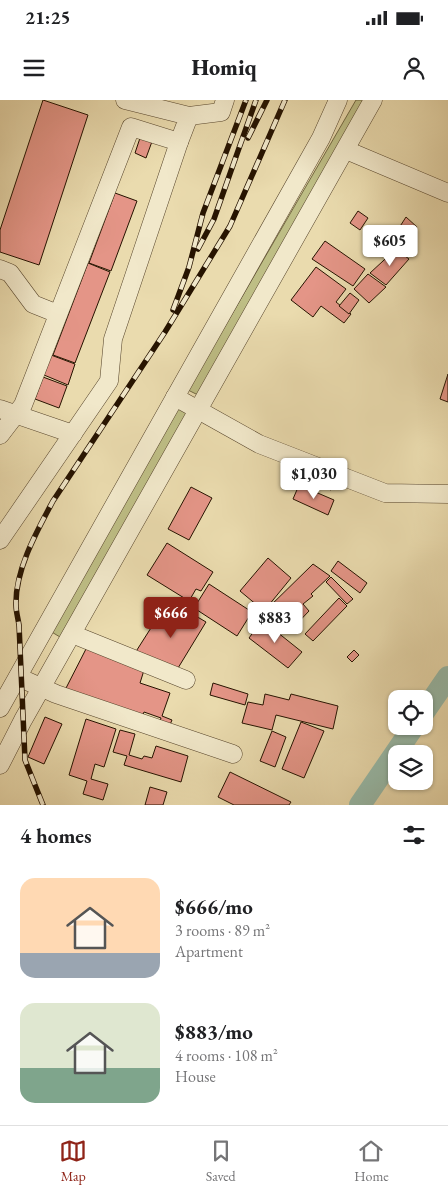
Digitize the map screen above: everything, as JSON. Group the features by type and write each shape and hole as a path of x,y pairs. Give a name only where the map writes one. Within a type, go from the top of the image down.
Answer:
{"street":[{"path":"125,100 190,116 221,112 224,100"},
{"path":"4,758 9,726 2,698 18,677 321,138 338,100"},
{"path":"4,758 373,100"},
{"path":"0,540 109,381 113,339 179,142 190,116"},
{"path":"0,435 8,412 22,405 131,127 179,142"},
{"path":"346,150 448,194"},
{"path":"0,269 10,273 33,304 58,314"},
{"path":"175,397 259,444 385,493 448,494"},
{"path":"8,412 73,434"},
{"path":"72,634 186,680"},
{"path":"18,677 56,694 233,754"}],"green space":[{"path":"356,100 367,100 198,395 188,390"},
{"path":"180,405 190,411 60,637 50,631"}],"building":[{"path":"43,100 88,115 39,265 0,252 0,230"},
{"path":"142,132 154,136 146,158 135,153"},
{"path":"115,193 137,201 111,271 89,263"},
{"path":"358,211 368,218 360,230 350,223"},
{"path":"406,217 417,227 398,247 390,242"},
{"path":"325,241 365,269 353,286 312,259"},
{"path":"396,249 409,259 386,285 370,273"},
{"path":"88,263 110,272 75,363 53,355"},
{"path":"316,267 346,289 336,302 351,314 344,323 321,306 313,317 291,300"},
{"path":"368,274 386,287 369,303 354,289"},
{"path":"350,293 359,300 349,314 339,306"},
{"path":"51,355 75,364 68,385 44,375"},
{"path":"448,374 448,402 440,399"},
{"path":"43,377 67,386 59,408 35,399"},
{"path":"307,468 336,479 331,490 303,479"},
{"path":"299,485 334,500 328,515 293,499"},
{"path":"191,487 212,498 189,540 168,529"},
{"path":"167,543 213,572 201,591 196,589 189,601 147,575"},
{"path":"268,558 291,578 264,611 240,591"},
{"path":"338,561 367,583 360,593 331,571"},
{"path":"313,564 330,576 311,594 313,596 303,604 309,611 289,632 264,612"},
{"path":"331,577 353,599 347,604 326,582"},
{"path":"209,584 252,612 237,636 194,608"},
{"path":"339,598 347,606 313,641 305,634"},
{"path":"163,609 178,618 184,609 206,622 175,673 135,653"},
{"path":"262,620 302,652 288,668 249,638"},
{"path":"87,647 145,667 140,683 170,693 162,716 172,720 169,727 159,724 161,718 144,712 142,717 64,692"},
{"path":"354,650 359,655 352,662 347,657"},
{"path":"213,683 248,694 245,705 210,695"},
{"path":"265,694 289,700 291,694 338,706 333,729 276,715 272,730 242,723 248,702 263,705"},
{"path":"45,717 62,724 44,764 28,757"},
{"path":"86,719 116,729 104,767 95,764 91,779 108,784 103,800 83,794 87,781 69,775"},
{"path":"301,722 324,731 304,778 282,769"},
{"path":"120,730 135,734 129,755 142,759 144,756 152,758 156,746 188,756 181,782 124,765 127,756 113,752"},
{"path":"272,731 286,737 275,767 260,761"},
{"path":"230,772 291,802 289,805 234,805 218,797"},
{"path":"150,787 167,792 163,805 145,805"}],"waterway":[{"path":"433,699 448,677"},
{"path":"360,805 408,735"}],"railway":[{"path":"173,310 189,267 203,213 246,100"},
{"path":"198,249 214,219 256,100"},
{"path":"248,138 267,100"},
{"path":"43,805 25,760 19,625 16,605 19,578 23,565 53,501 165,332 230,226 285,100"}]}
